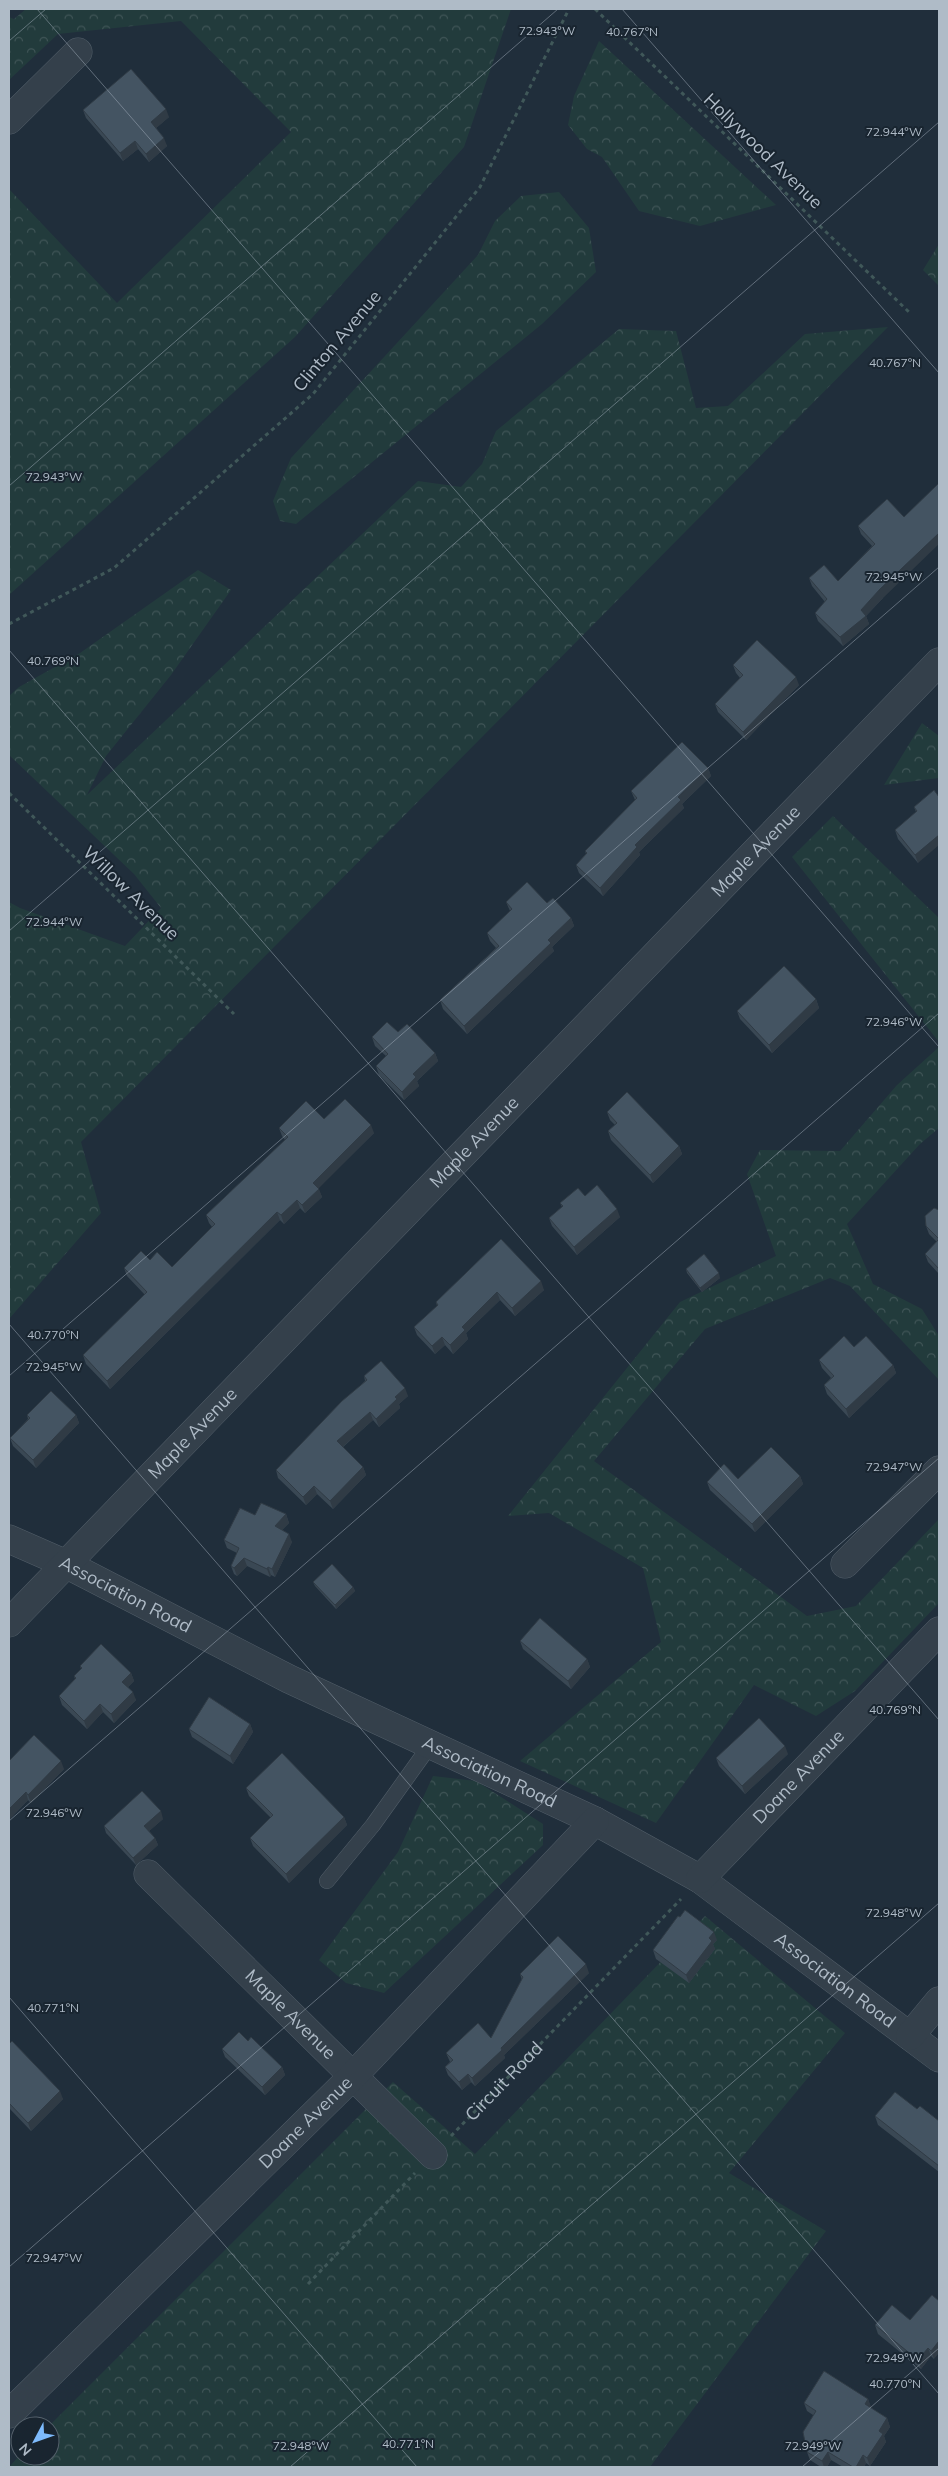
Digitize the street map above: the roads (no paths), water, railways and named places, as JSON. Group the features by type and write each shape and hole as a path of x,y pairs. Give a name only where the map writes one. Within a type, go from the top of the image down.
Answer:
{"street":[{"path":"9,120 78,52"},
{"name":"Maple Avenue","path":"9,1623 939,662"},
{"path":"845,1564 939,1470"},
{"name":"Association Road","path":"9,1539 66,1564 289,1679 595,1821 700,1879 939,2058"},
{"name":"Doane Avenue","path":"700,1879 939,1631"},
{"name":"Doane Avenue","path":"9,2414 352,2077 595,1821"},
{"name":"Maple Avenue","path":"148,1874 433,2155"},
{"path":"910,2036 939,2001"}],"lane":[{"path":"327,1881 373,1825 431,1744"}]}
